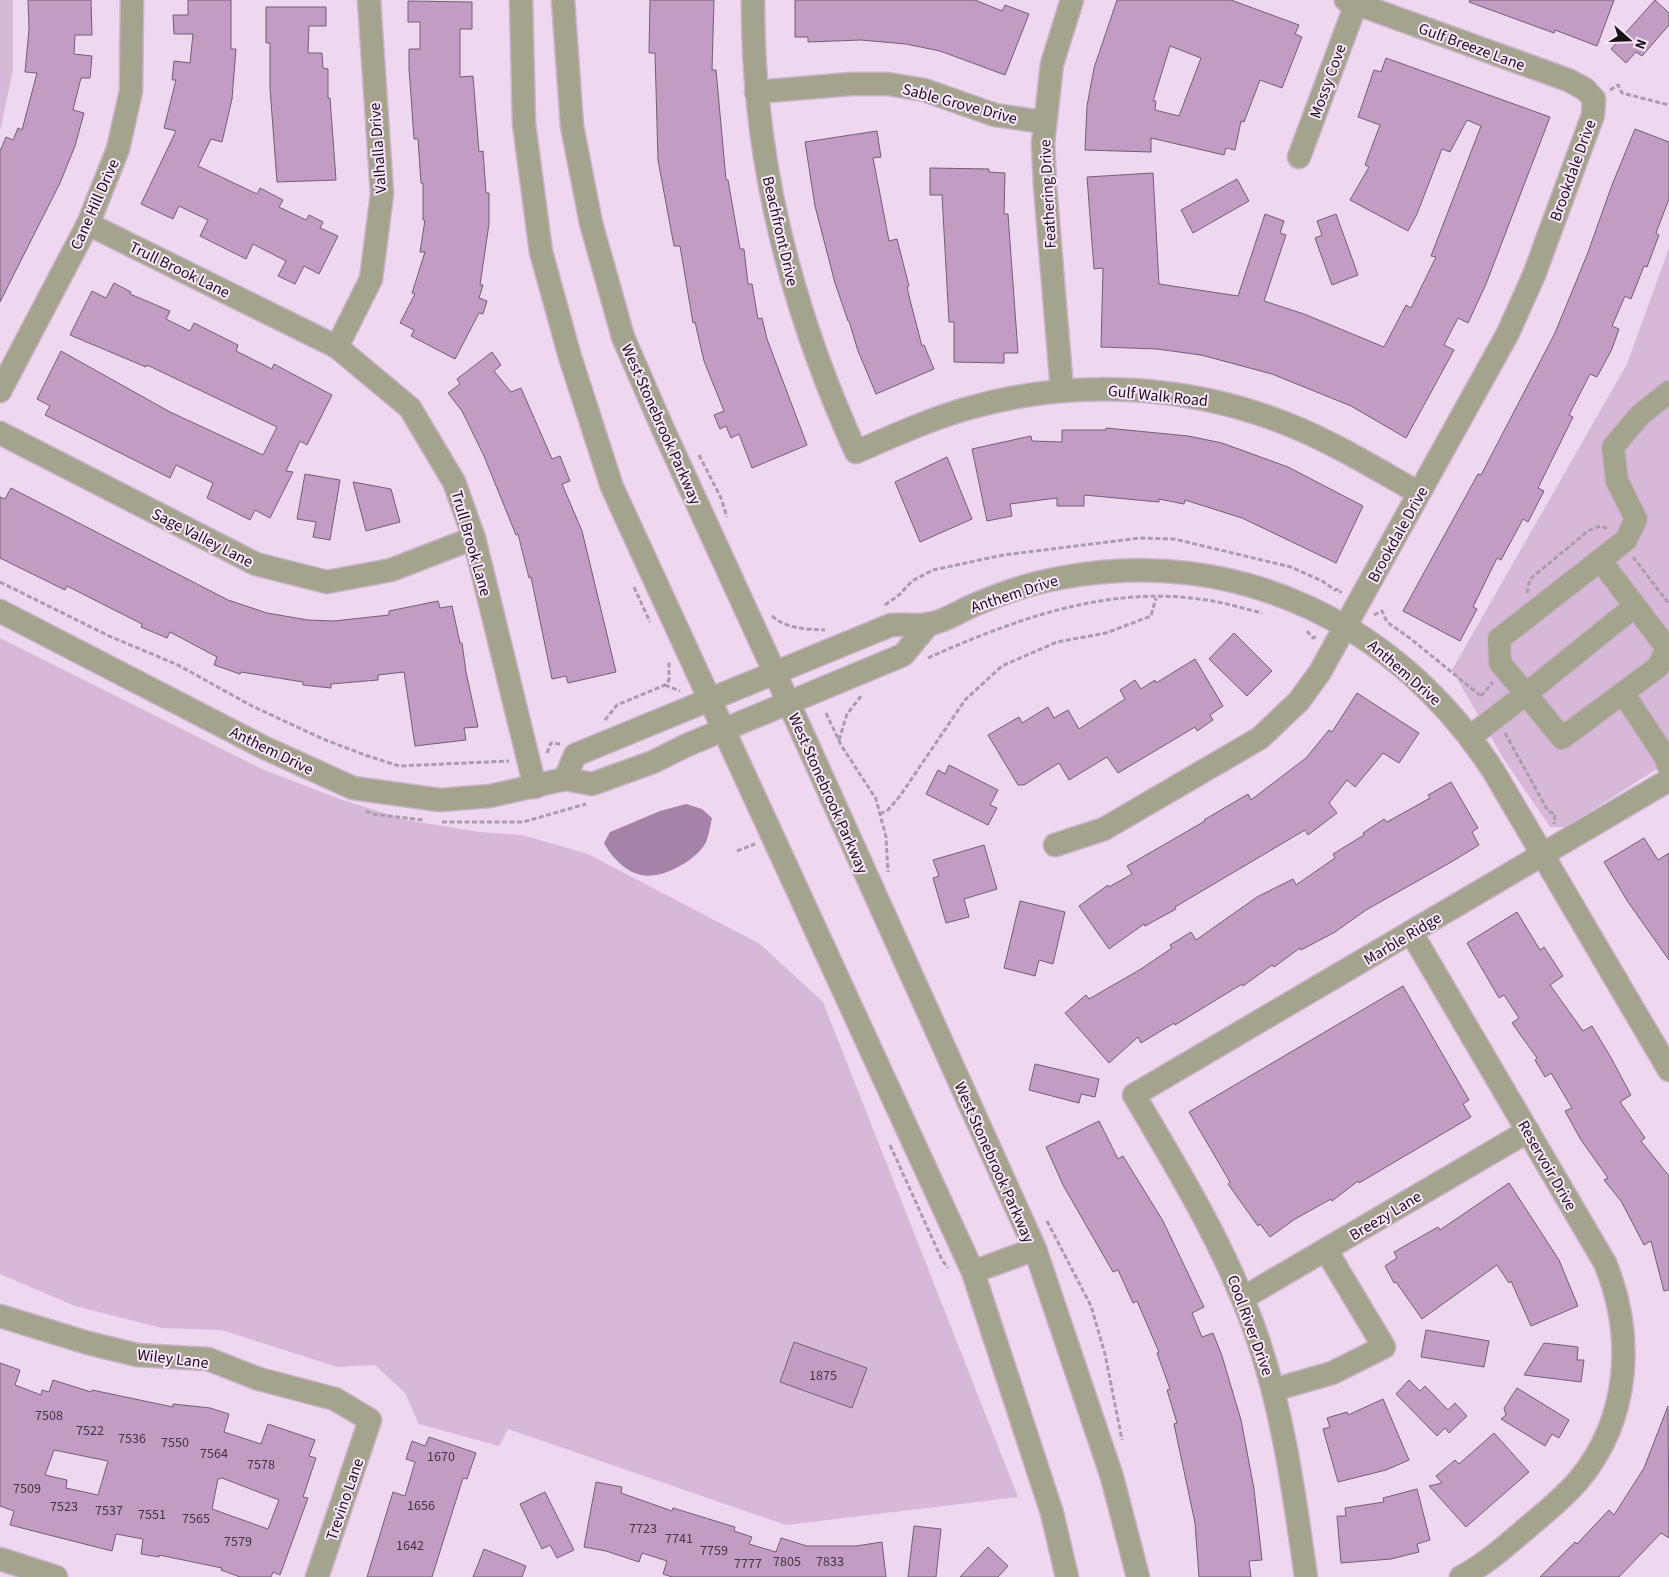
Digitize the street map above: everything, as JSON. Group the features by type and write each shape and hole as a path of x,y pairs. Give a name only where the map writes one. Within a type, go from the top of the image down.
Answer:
{"street":[{"name":"Cane Hill Drive","path":"0,392 88,224 118,150 130,91 132,0"},
{"name":"Valhalla Drive","path":"337,347 371,279 382,194 368,0"},
{"path":"521,0 524,124 540,252 570,357 612,487 710,700 962,1273 1052,1513 1068,1577"},
{"name":"West Stonebrook Parkway","path":"563,0 572,126 591,223 623,338 662,429 775,673 1034,1249 1112,1478 1138,1577"},
{"name":"Beachfront Drive","path":"753,0 756,92 768,179 787,265 813,349 856,452"},
{"name":"Feathering Drive","path":"1062,390 1045,186 1044,122 1052,64 1072,0"},
{"name":"Gulf Breeze Lane","path":"1351,2 1568,80 1585,89 1594,98"},
{"name":"Mossy Cove","path":"1299,157 1351,2"},
{"name":"Sable Grove Drive","path":"756,92 851,84 888,84 924,90 995,115 1044,122"},
{"name":"Brookdale Drive","path":"1055,845 1104,829 1260,738 1300,701 1320,672 1494,361 1522,304 1593,115 1594,98"},
{"name":"Trull Brook Lane","path":"88,224 337,347 410,408 454,482 474,538 535,787"},
{"name":"Gulf Walk Road","path":"856,452 906,430 967,408 998,400 1062,390 1150,391 1179,394 1237,407 1292,426 1319,438 1420,493"},
{"path":"1600,560 1667,648 1658,667 1562,738 1500,663 1498,639 1600,560 1626,540 1636,519 1617,481 1613,447 1640,415 1669,392"},
{"name":"Sage Valley Lane","path":"0,433 256,564 326,582 391,570 474,538"},
{"name":"Anthem Drive","path":"566,779 575,754 891,624 929,624 1002,593 1089,573 1148,570 1207,576 1255,587 1292,600 1346,625 1410,671 1447,708 1470,737 1669,1070"},
{"path":"1470,737 1635,606"},
{"name":"Anthem Drive","path":"0,611 265,748 353,788 440,800 490,796 566,779 592,784 653,762 723,730 903,655 929,624"},
{"path":"1623,693 1664,755 1669,767"},
{"name":"Marble Ridge","path":"1134,1095 1669,780"},
{"name":"Reservoir Drive","path":"1411,932 1605,1263 1618,1300 1623,1329 1624,1358 1619,1397 1614,1416 1589,1466 1566,1494 1500,1551 1461,1577"},
{"name":"Cool River Drive","path":"1134,1095 1208,1223 1243,1298 1273,1390 1289,1457 1306,1577"},
{"name":"Breezy Lane","path":"1243,1298 1528,1130"},
{"path":"962,1273 1034,1249"},
{"path":"1273,1390 1332,1374 1384,1347 1326,1250"},
{"name":"Wiley Lane","path":"0,1316 88,1343 137,1355 208,1360 259,1379 335,1400 370,1420"},
{"name":"Trevino Lane","path":"317,1577 370,1420"},
{"path":"0,1560 56,1577"}],"path":[{"path":"1594,98 1618,85 1622,93 1669,105"},
{"path":"695,448 720,498 730,525"},
{"path":"0,582 109,636 178,665 252,706 322,739 365,755 399,766 512,761"},
{"path":"926,659 1007,624 1071,606 1121,598 1201,599 1263,613"},
{"path":"880,814 888,810 900,796 965,700 1002,666 1057,642 1106,634 1152,616 1156,598"},
{"path":"768,609 772,617 786,626"},
{"path":"1298,626 1307,630 1312,638 1319,635"},
{"path":"664,685 683,692"},
{"path":"839,740 847,714 856,700 868,689"},
{"path":"438,821 523,822 550,816 594,802"},
{"path":"364,810 372,814 428,820"},
{"path":"737,851 760,842"},
{"path":"888,1140 942,1260 962,1273"}],"shaded area":[{"path":"0,0 13,0 13,70 0,131"},
{"path":"1669,248 1669,761 1566,827 1550,827 1503,758 1452,670 1627,364"},
{"path":"0,638 264,770 340,799 406,820 480,832 522,835 588,854 760,944 823,1002 1018,1497 786,1525 508,1429 499,1446 419,1424 405,1393 375,1365 337,1367 222,1330 162,1328 75,1306 0,1274"},
{"path":"686,804 702,809 712,818 705,844 694,857 677,868 658,875 649,876 635,873 619,862 604,843 610,832 660,811"}],"building":[{"path":"28,0 91,0 92,35 75,35 74,54 92,56 90,78 81,78 73,110 84,113 75,146 60,183 0,302 0,151 6,137 13,140 18,128 22,130 37,73 25,72 29,29"},
{"path":"188,0 231,0 231,49 236,49 232,99 222,142 211,139 198,166 257,194 260,188 283,200 279,207 306,220 309,215 323,222 320,228 338,236 319,274 304,266 295,284 278,276 286,261 253,244 246,259 200,236 208,220 179,206 173,219 141,204 176,131 164,128 176,80 172,80 174,61 190,63 193,34 174,34 173,15 188,15"},
{"path":"650,0 714,0 712,70 716,70 726,180 728,180 740,249 744,249 748,284 752,284 758,319 762,318 767,339 807,445 752,468 739,434 731,438 726,426 720,429 714,415 724,411 704,361 695,322 693,323 680,246 674,246 658,160 655,53 649,53"},
{"path":"795,0 975,0 1002,11 1005,5 1029,14 1005,75 940,51 906,44 861,40 808,42 808,37 795,37"},
{"path":"1117,0 1231,0 1299,25 1295,34 1302,37 1282,88 1260,80 1244,122 1241,121 1235,150 1226,148 1224,155 1151,138 1151,152 1085,150 1087,106 1094,68","holes":["1170,46 1201,58 1179,116 1155,110 1156,101 1153,101"]},
{"path":"1470,0 1614,0 1597,46 1555,30 1554,33 1469,2"},
{"path":"1655,0 1669,13 1669,25 1642,56 1636,52 1626,63 1611,49"},
{"path":"408,1 472,2 472,29 460,29 460,77 473,76 479,152 483,151 486,193 489,193 489,224 480,285 483,285 479,298 487,301 483,314 479,313 455,359 411,336 414,330 400,323 415,294 412,293 425,252 420,252 425,220 423,220 423,183 421,183 418,139 414,139 409,68 409,49 420,49 420,22 408,22"},
{"path":"266,7 326,7 326,26 309,26 308,53 322,53 323,68 328,69 328,98 330,98 336,180 277,182 270,88 270,43 266,43"},
{"path":"1386,58 1550,117 1486,284 1468,323 1458,318 1444,345 1454,350 1406,438 1351,406 1272,374 1201,355 1157,349 1101,347 1103,268 1094,269 1087,177 1153,173 1159,284 1238,296 1265,214 1284,221 1280,233 1286,235 1264,301 1304,314 1384,347 1406,305 1411,308 1436,257 1431,256 1481,126 1467,120 1450,152 1442,149 1417,214 1408,231 1350,200 1369,167 1365,165 1380,125 1358,117 1374,70 1381,72"},
{"path":"1635,129 1669,142 1669,199 1656,233 1659,235 1647,267 1644,266 1631,299 1625,296 1612,326 1619,329 1612,349 1597,377 1590,374 1569,415 1573,417 1538,488 1544,491 1528,522 1523,519 1501,560 1497,558 1473,607 1477,609 1460,641 1403,611 1478,474 1481,475 1555,333"},
{"path":"877,131 881,157 873,158 889,241 897,239 922,346 924,345 934,369 876,394 858,351 835,283 815,206 805,142"},
{"path":"930,168 989,169 989,172 1005,173 1004,214 1008,214 1018,353 1004,353 1004,363 954,362 954,322 949,322 942,195 930,195"},
{"path":"1237,179 1249,201 1193,233 1181,210"},
{"path":"1336,214 1358,275 1332,285 1315,238 1322,235 1317,221"},
{"path":"114,283 131,292 130,294 170,311 166,319 190,331 194,323 238,345 236,351 272,369 274,364 332,395 307,445 300,441 286,471 293,472 270,518 255,510 250,520 207,498 213,483 176,465 170,478 45,415 50,406 37,399 61,351 170,412 263,455 277,427 147,365 146,367 70,335 92,291 106,298"},
{"path":"492,352 501,365 494,371 511,392 521,388 552,459 560,456 570,481 562,484 582,531 616,672 568,683 566,676 552,679 531,577 529,578 518,534 516,535 484,456 462,411 448,393 460,384 457,379"},
{"path":"1106,428 1188,436 1222,443 1288,467 1363,506 1336,563 1242,518 1185,500 1184,504 1159,499 1159,502 1084,495 1084,506 1057,506 1057,498 1010,504 1012,516 987,521 972,449 1031,436 1032,441 1062,442 1062,430 1106,430"},
{"path":"947,457 972,519 920,542 895,482"},
{"path":"305,474 340,480 330,540 313,537 316,522 297,519"},
{"path":"353,482 391,489 400,522 366,531"},
{"path":"11,488 228,600 267,613 308,620 334,621 389,615 389,611 438,601 440,608 452,606 460,643 462,643 478,727 464,728 466,740 415,746 404,672 378,675 378,680 331,684 331,688 303,685 303,682 241,672 240,674 214,665 217,657 170,632 167,638 141,627 142,624 67,586 65,590 0,558 0,497 5,499"},
{"path":"1234,633 1272,671 1247,696 1209,659"},
{"path":"1195,659 1223,706 1210,715 1213,720 1197,731 1195,727 1118,773 1107,757 1069,780 1059,763 1024,785 1018,785 988,735 1019,717 1022,723 1048,707 1054,718 1068,710 1079,729 1125,699 1120,690 1135,680 1141,689 1155,680 1156,683"},
{"path":"1357,693 1419,733 1399,763 1383,753 1355,787 1347,780 1329,803 1337,813 1308,835 1305,830 1175,907 1176,909 1145,926 1144,924 1109,949 1079,906 1108,885 1109,887 1132,874 1127,866 1248,794 1251,800 1306,758 1329,730 1332,732"},
{"path":"949,765 998,790 990,805 997,808 988,825 926,794 938,770 945,774"},
{"path":"1451,782 1478,828 1472,832 1479,845 1366,910 1335,932 1301,950 1300,948 1274,967 1272,965 1243,986 1242,984 1175,1025 1174,1023 1141,1043 1138,1037 1109,1063 1065,1013 1086,995 1089,999 1141,969 1172,948 1170,945 1191,932 1196,940 1257,897 1293,879 1296,885 1335,858 1333,854 1364,835 1363,833 1384,819 1387,822 1430,798 1428,795"},
{"path":"1644,838 1658,860 1669,853 1669,960 1628,902 1604,862"},
{"path":"984,845 997,889 964,899 969,917 946,923 933,878 939,876 933,860"},
{"path":"1020,901 1065,912 1053,964 1039,960 1035,976 1004,968"},
{"path":"1517,912 1540,950 1544,947 1563,976 1550,985 1583,1031 1592,1026 1610,1056 1631,1095 1620,1102 1645,1138 1641,1141 1669,1176 1669,1290 1664,1291 1651,1241 1644,1245 1621,1201 1604,1180 1608,1178 1581,1140 1565,1111 1572,1108 1551,1073 1545,1077 1535,1060 1537,1058 1512,1023 1519,1018 1504,995 1499,998 1467,943"},
{"path":"1403,986 1469,1100 1463,1104 1471,1117 1359,1183 1358,1181 1332,1201 1331,1199 1295,1219 1270,1237 1260,1224 1258,1226 1228,1184 1230,1182 1189,1112"},
{"path":"1035,1064 1099,1079 1095,1097 1081,1094 1079,1103 1029,1090"},
{"path":"1099,1121 1118,1159 1123,1156 1163,1221 1204,1307 1192,1313 1202,1337 1213,1333 1222,1356 1241,1420 1254,1489 1262,1560 1249,1561 1251,1577 1199,1577 1195,1523 1174,1424 1177,1423 1167,1390 1170,1389 1157,1353 1159,1352 1137,1301 1133,1303 1118,1270 1113,1272 1063,1185 1046,1147"},
{"path":"1509,1183 1559,1260 1578,1306 1531,1326 1511,1281 1509,1283 1497,1265 1422,1319 1396,1282 1394,1283 1385,1266 1397,1258 1394,1252 1438,1227 1440,1230"},
{"path":"1426,1330 1489,1341 1484,1367 1421,1357"},
{"path":"794,1342 867,1368 852,1408 780,1382"},
{"path":"1544,1343 1578,1347 1577,1360 1584,1360 1581,1382 1524,1375"},
{"path":"0,1363 20,1370 15,1385 41,1395 42,1390 49,1392 53,1380 91,1392 92,1390 173,1407 173,1404 210,1408 229,1414 224,1432 261,1444 268,1424 315,1440 309,1456 316,1458 303,1497 308,1498 280,1575 273,1572 271,1577 240,1577 221,1570 222,1568 159,1555 159,1557 141,1554 143,1539 116,1534 112,1551 10,1525 14,1511 0,1506","holes":["54,1450 108,1461 98,1495 66,1488 67,1480 45,1475","222,1478 279,1500 268,1529 212,1509 218,1479"]},
{"path":"1409,1380 1420,1391 1425,1386 1448,1410 1455,1403 1467,1416 1449,1433 1445,1428 1437,1436 1396,1394"},
{"path":"1517,1388 1569,1420 1559,1438 1552,1434 1545,1446 1501,1419 1506,1415 1504,1408"},
{"path":"1383,1399 1409,1460 1386,1470 1338,1482 1323,1429 1330,1427 1327,1418 1347,1412 1348,1415"},
{"path":"1668,1406 1669,1538 1661,1533 1619,1577 1540,1577 1575,1542 1577,1544 1609,1510 1614,1515 1644,1468"},
{"path":"1494,1433 1529,1472 1466,1527 1429,1486 1442,1483 1436,1476 1455,1460 1459,1464"},
{"path":"429,1437 476,1453 467,1479 463,1478 432,1577 367,1577 393,1492 405,1496 415,1462 406,1459 412,1441 425,1446"},
{"path":"596,1482 622,1487 621,1493 672,1511 673,1508 735,1527 734,1531 752,1537 749,1544 776,1552 781,1538 807,1546 856,1546 882,1542 886,1577 672,1577 663,1574 667,1561 642,1553 639,1562 606,1551 584,1547"},
{"path":"1417,1489 1430,1540 1417,1544 1419,1552 1391,1559 1341,1563 1337,1516 1346,1516 1345,1508 1384,1502 1383,1498"},
{"path":"545,1492 574,1550 557,1558 550,1545 542,1549 520,1504"},
{"path":"914,1526 941,1529 936,1577 908,1577"},
{"path":"988,1547 1008,1566 998,1577 960,1577"},
{"path":"484,1549 526,1566 522,1577 473,1577"}]}
